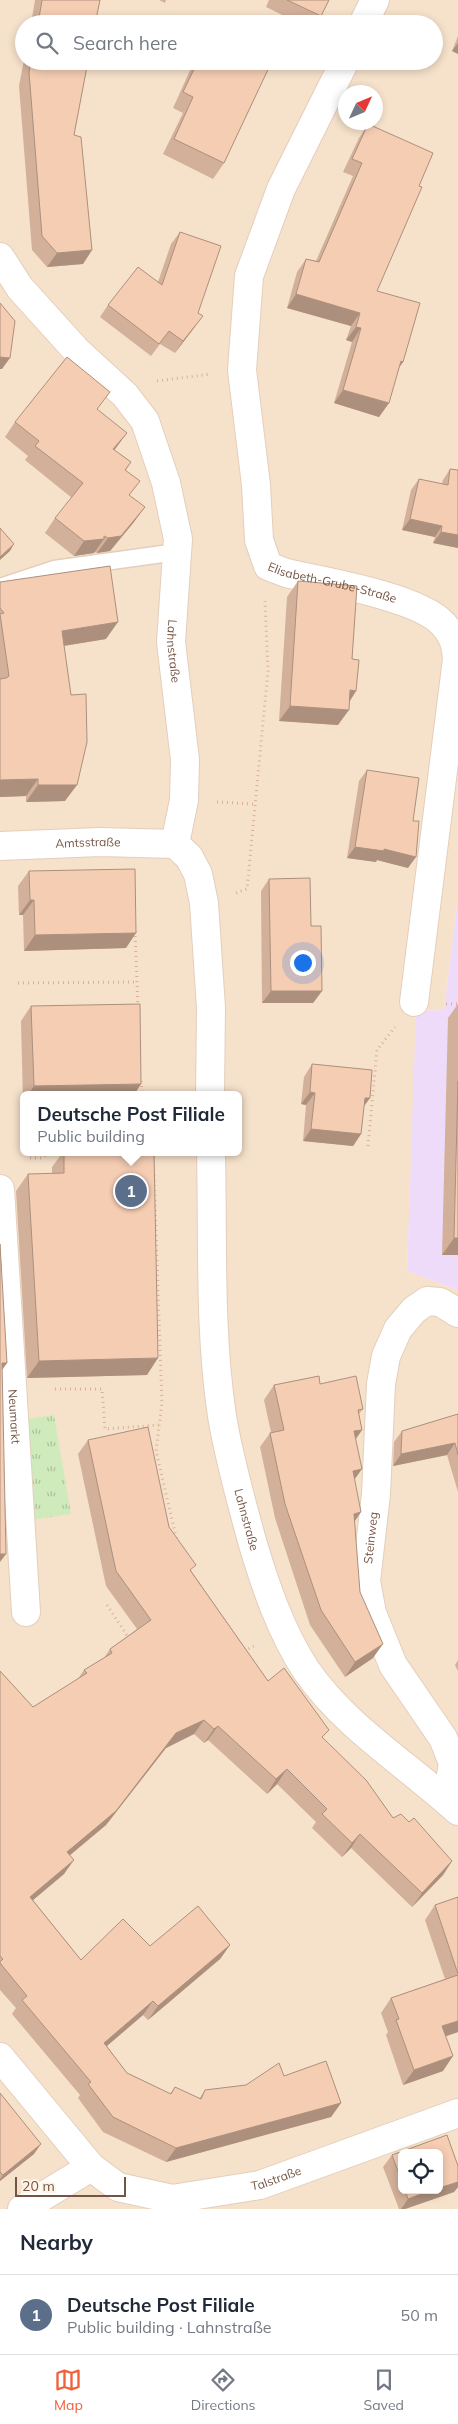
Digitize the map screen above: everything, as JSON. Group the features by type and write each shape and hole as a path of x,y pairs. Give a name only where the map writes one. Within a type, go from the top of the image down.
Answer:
{"street":[{"path":"368,15 375,0"},
{"name":"Elisabeth-Grube-Straße","path":"340,70 280,189 249,276 242,370 256,485 259,540 268,566 286,573 416,606 442,623 456,641 457,659 414,1002"},
{"name":"Lahnstraße","path":"0,257 20,288 76,350 124,395 145,422 166,483 178,539 171,642 185,760 184,800 175,844"},
{"name":"Amtsstraße","path":"0,846 100,842 175,844"},
{"path":"175,844 189,857 198,874 204,903 210,1008 210,1091"},
{"name":"Lahnstraße","path":"211,1156 215,1351 222,1417 236,1484 261,1570 284,1628 306,1670 336,1706 453,1806"},
{"name":"Neumarkt","path":"0,1189 26,1612"},
{"name":"Steinweg","path":"453,1806 453,1763 443,1738 393,1665 372,1613 366,1581 376,1494 381,1384 386,1356 398,1329 414,1310 427,1301 440,1302 458,1313"},
{"name":"Talstraße","path":"0,2057 91,2167 118,2187 172,2199 260,2185 458,2113"},
{"path":"22,2209 91,2167"}],"lane":[{"path":"0,587 54,569 177,552"}],"path":[{"path":"124,395 157,381 242,370"},
{"path":"204,903 247,889 268,671 265,586 268,566"},
{"path":"224,802 254,804"},
{"path":"135,922 138,1010"},
{"path":"18,983 137,982"},
{"path":"368,1146 376,1050 414,1002"},
{"path":"141,1076 142,1091"},
{"path":"30,1158 43,1158 44,1156"},
{"path":"153,1169 162,1403 156,1451 179,1548"},
{"path":"55,1389 102,1389 105,1428 159,1425"},
{"path":"107,1605 132,1644"},
{"path":"238,1654 284,1628"}],"shaded area":[{"path":"0,0 458,0 458,896 444,1010 417,1011 407,1271 458,1290 458,2209 0,2209"},
{"path":"458,896 458,1290 407,1271 416,1011 444,1010"}],"green space":[{"path":"54,1415 71,1514 31,1520 26,1419"}],"building":[{"path":"42,0 100,0 97,15 40,15"},
{"path":"287,0 329,0 322,15"},
{"path":"29,70 86,70 74,135 81,137 92,250 57,253 42,236"},
{"path":"194,70 268,70 224,163 174,139 193,97 183,92"},
{"path":"365,130 381,130 433,153 419,186 422,187 377,291 420,303 389,403 343,390 361,328 356,327 360,313 296,294 306,259 319,262 362,163 352,159"},
{"path":"180,232 221,246 198,313 203,316 183,341 169,331 159,344 108,305 138,267 162,285"},
{"path":"0,303 15,321 10,358 0,357"},
{"path":"67,357 110,392 97,409 127,433 113,449 131,462 125,470 140,481 129,495 145,507 121,536 108,538 104,536 104,539 84,541 55,518 83,483 35,446 39,441 15,422"},
{"path":"450,469 458,470 458,535 441,532 442,526 410,519 419,479 448,485"},
{"path":"0,528 14,544 0,557"},
{"path":"110,566 118,622 62,631 71,695 86,694 87,742 77,785 38,785 38,779 0,780 0,679 9,676 0,614 4,613 0,608 0,582"},
{"path":"298,581 357,586 352,659 359,660 356,691 350,690 349,710 290,706"},
{"path":"367,770 419,778 413,821 419,821 416,857 384,849 384,851 355,847"},
{"path":"135,869 136,933 35,935 34,900 30,900 29,871"},
{"path":"310,878 311,926 321,926 322,991 271,991 269,879"},
{"path":"140,1004 141,1084 34,1086 31,1006"},
{"path":"312,1064 372,1070 370,1098 365,1098 361,1134 311,1129 315,1093 310,1092"},
{"path":"458,1081 458,1238 454,1238"},
{"path":"64,1156 154,1156 158,1358 39,1361 28,1174 64,1173"},
{"path":"0,1244 7,1363 2,1363 6,1554 0,1554"},
{"path":"319,1376 320,1384 356,1376 363,1409 358,1410 362,1430 354,1431 362,1469 353,1471 361,1512 354,1514 360,1592 383,1644 355,1662 321,1610 285,1504 270,1433 284,1430 274,1385"},
{"path":"458,1414 458,1455 455,1443 401,1454 402,1431"},
{"path":"148,1427 169,1527 196,1565 190,1570 268,1681 284,1668 329,1730 322,1737 366,1780 393,1818 401,1814 409,1822 414,1818 452,1861 422,1893 360,1834 352,1843 322,1814 327,1809 287,1769 276,1779 218,1726 214,1729 204,1720 176,1733 116,1811 67,1852 74,1860 30,1897 81,1960 123,1919 150,1946 198,1906 230,1945 158,2006 153,2001 104,2043 127,2073 171,2094 175,2087 201,2099 205,2090 246,2085 279,2063 284,2076 326,2061 341,2103 176,2148 113,2117 88,2084 91,2082 22,2000 27,1996 0,1963 3,1959 0,1956 0,1671 33,1707 87,1673 84,1670 112,1653 110,1649 151,1620 116,1571 88,1440"},
{"path":"458,1897 458,1974 435,1905"},
{"path":"458,1975 458,2021 442,2026 453,2056 414,2070 396,2020 399,2019 391,1998"},
{"path":"0,2093 41,2144 3,2175 0,2172"},
{"path":"447,2135 458,2166 458,2182 443,2187 443,2149 408,2149"},
{"path":"398,2153 398,2171 392,2155"},
{"path":"406,2194 421,2194 408,2199"}],"place":[{"name":"Deutsche Post Filiale","path":"131,1191"}]}
